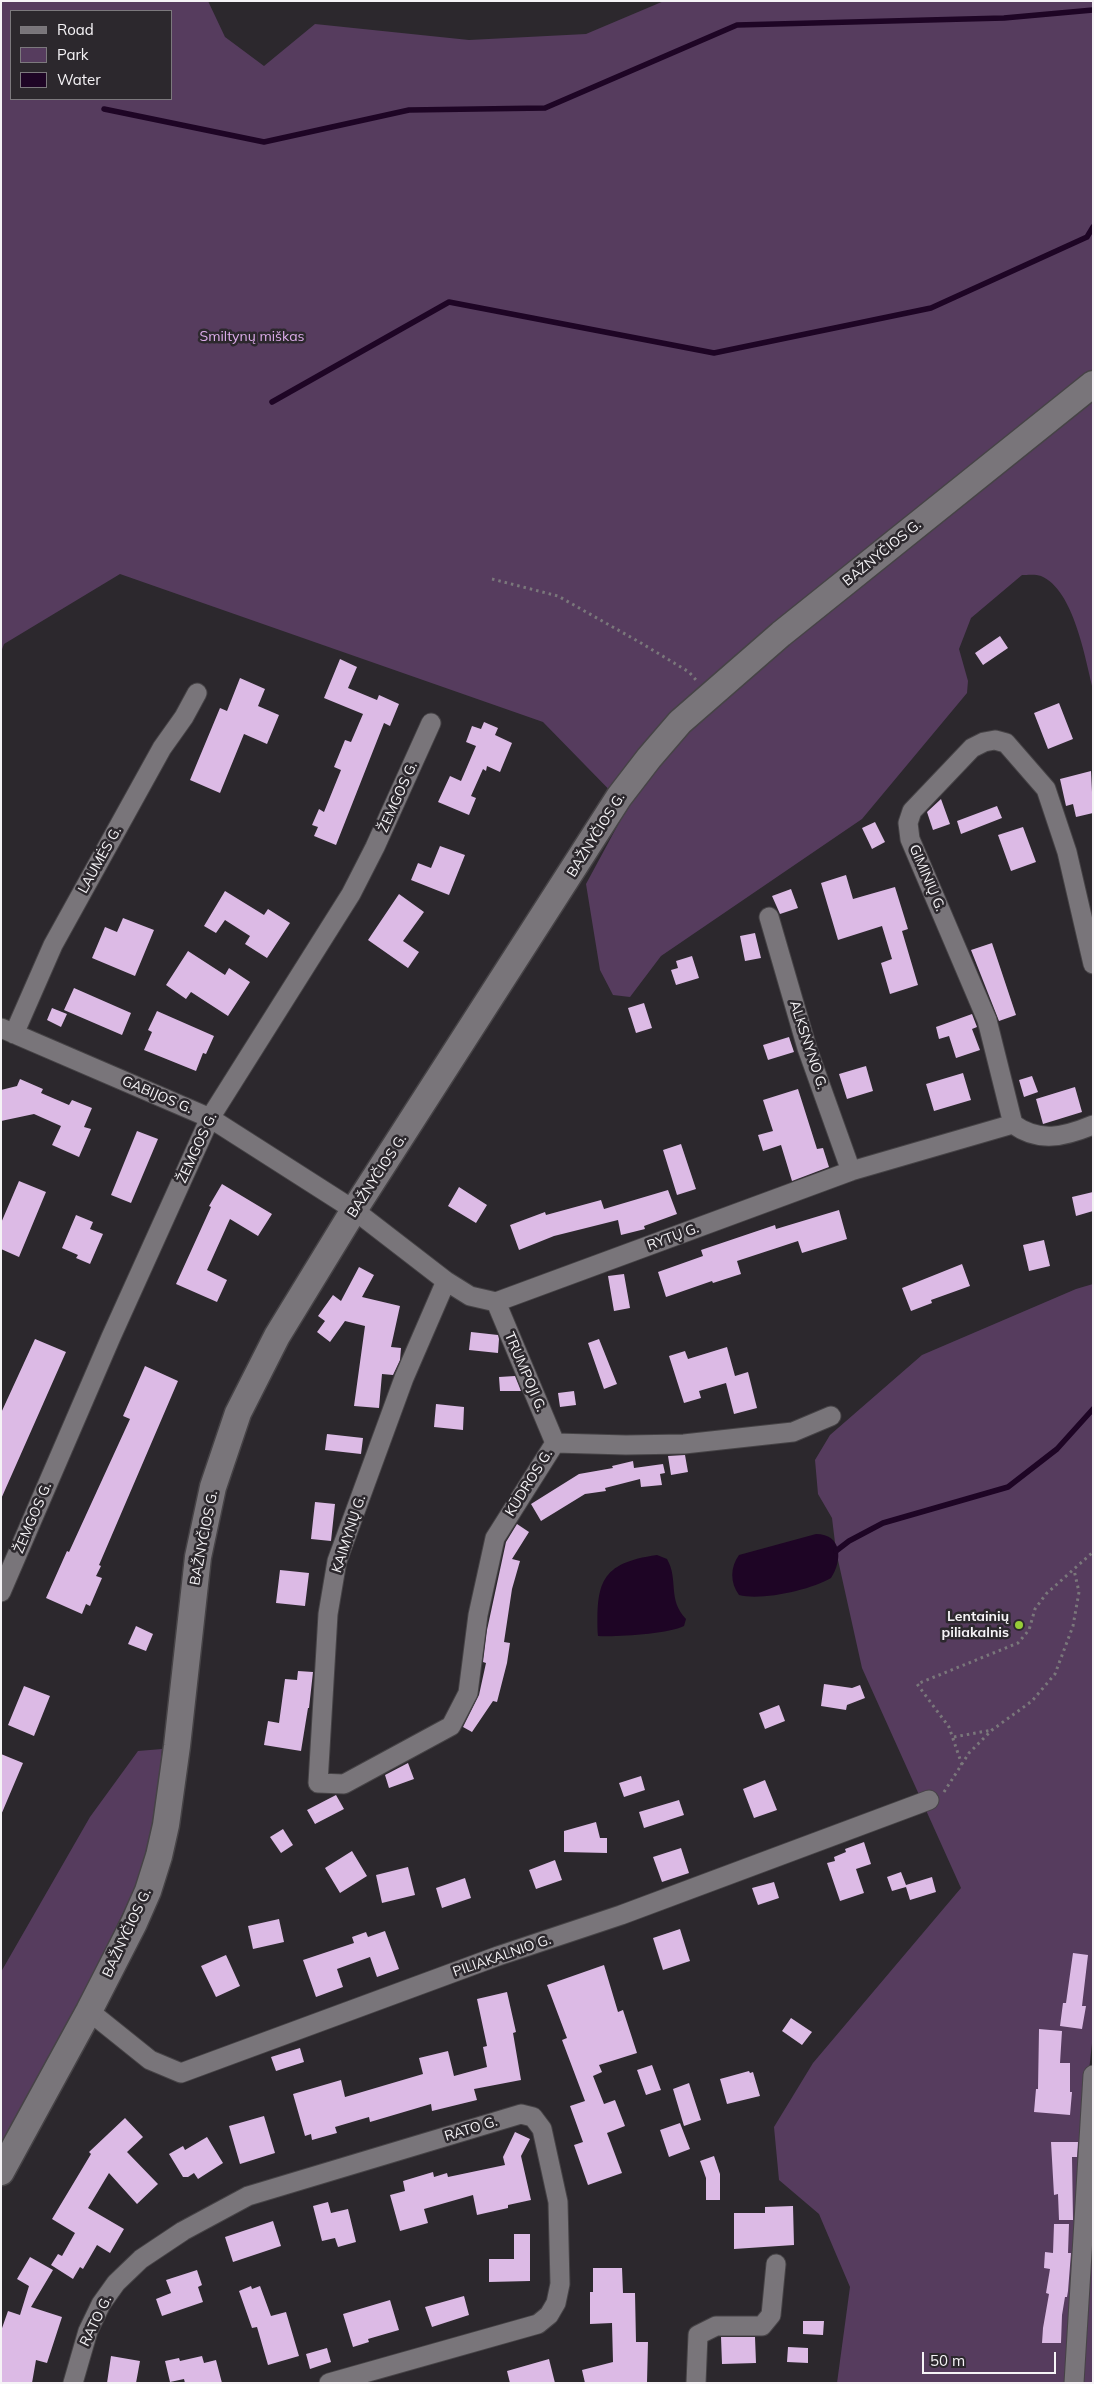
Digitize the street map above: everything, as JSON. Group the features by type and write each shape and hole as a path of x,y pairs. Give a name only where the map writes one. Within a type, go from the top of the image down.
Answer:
{"main road":[{"name":"BAŽNYČIOS G.","path":"1,2172 89,2011 148,1890 166,1825 198,1557 216,1478 238,1413 268,1353 354,1210 619,797 648,758 680,722 780,634 1093,384"}],"street":[{"name":"LAUMĖS G.","path":"8,1031 52,945 162,748 184,717 197,693"},
{"name":"ŽEMGOS G.","path":"1,1592 111,1337 210,1118 351,894 375,847 431,723"},
{"name":"GIMINIŲ G.","path":"1013,1124 987,1020 910,838 908,823 912,811 972,748 984,742 995,740 1006,743 1046,790 1066,852 1093,964"},
{"name":"ALKSNYNO G.","path":"769,917 807,1048 851,1171"},
{"name":"GABIJOS G.","path":"8,1031 210,1118 354,1210"},
{"path":"1013,1124 1032,1135 1044,1138 1067,1135 1093,1125"},
{"name":"RYTŲ G.","path":"496,1302 851,1171 1013,1124"},
{"path":"354,1210 446,1281 470,1296 496,1302"},
{"name":"KAIMYNŲ G.","path":"391,1760 344,1784 318,1783 328,1614 337,1561 404,1378 446,1281"},
{"name":"TRUMPOJI G.","path":"496,1302 555,1443"},
{"name":"KŪDROS G.","path":"391,1760 451,1726 468,1693 478,1615 495,1538 555,1443 626,1446 684,1444 793,1432 831,1416"},
{"name":"PILIAKALNIO G.","path":"89,2011 150,2060 181,2074 498,1956 621,1915 929,1800"},
{"path":"1074,2383 1093,2075"},
{"name":"RATO G.","path":"73,2383 88,2331 101,2304 116,2283 141,2259 183,2231 248,2196 520,2114 533,2117 542,2129 558,2202 560,2284 556,2303 549,2315 538,2324 329,2383"},
{"path":"696,2383 698,2335 716,2326 762,2326 771,2315 776,2264"}],"path":[{"path":"492,579 558,596 689,672 711,694"},
{"path":"962,1765 954,1737 939,1710 918,1684 1018,1642 1030,1630 1035,1609 1046,1594 1093,1552"},
{"path":"929,1800 944,1793 969,1754 992,1730 1032,1701 1055,1674 1073,1626 1078,1592 1074,1570"},
{"path":"954,1737 992,1730"}],"green space":[{"name":"Smiltynų miškas","path":"1,1 208,1 225,37 264,66 315,24 469,40 586,34 664,1 1093,1 1093,689 1082,643 1070,610 1062,595 1041,576 1022,575 971,618 959,649 968,681 967,693 862,819 661,956 630,997 613,995 600,970 586,884 627,808 543,722 120,574 4,644 1,652"},
{"path":"1093,1284 1093,2034 1084,2117 1070,2383 837,2383 850,2287 819,2214 779,2180 774,2127 813,2063 961,1888 862,1668 836,1551 832,1518 818,1494 815,1460 830,1435 922,1355 1076,1289"},
{"path":"162,1749 155,1821 136,1886 78,2006 1,2147 1,1972 90,1817 138,1751"},
{"path":"1093,2117 1093,2383 1081,2383"}],"water":[{"path":"816,1534 831,1538 838,1549 837,1564 831,1578 811,1587 786,1593 760,1597 739,1595 732,1575 739,1555"},
{"path":"657,1555 667,1559 672,1574 677,1604 680,1612 686,1619 684,1626 655,1633 598,1636 598,1602 605,1579 613,1570 623,1564"}],"building":[{"path":"1000,636 1008,648 983,665 975,653"},
{"path":"340,659 357,667 348,688 377,700 379,695 399,704 390,726 384,723 336,845 314,836 318,827 312,825 319,809 324,812 341,770 334,767 345,740 351,742 363,714 324,698"},
{"path":"240,678 265,689 258,706 279,715 267,744 244,734 220,793 190,780 220,708 227,711"},
{"path":"1059,703 1073,739 1048,749 1034,713"},
{"path":"484,722 498,728 495,735 512,743 500,772 487,766 486,771 483,769 471,796 476,798 469,815 438,802 450,776 461,781 476,746 466,742 472,726 481,729"},
{"path":"1091,771 1093,813 1076,817 1073,804 1066,806 1060,779"},
{"path":"941,799 950,824 933,830 927,812"},
{"path":"997,806 1002,818 961,834 957,821"},
{"path":"875,822 885,842 872,849 862,828"},
{"path":"1023,827 1036,862 1011,871 998,835"},
{"path":"440,846 465,855 449,895 411,880 418,863 431,868"},
{"path":"846,875 853,899 895,887 908,929 902,931 918,985 890,994 881,963 892,959 882,926 838,940 821,883"},
{"path":"791,889 798,908 780,914 772,896"},
{"path":"225,891 264,915 268,909 290,923 267,958 245,944 250,936 225,920 216,933 204,926"},
{"path":"399,894 424,912 403,941 419,952 408,968 368,940"},
{"path":"123,918 154,930 135,976 92,958 105,927 117,932"},
{"path":"755,933 761,958 745,961 740,936"},
{"path":"992,943 1016,1015 999,1021 971,950"},
{"path":"188,951 225,975 229,968 250,982 228,1016 191,992 186,999 166,985"},
{"path":"692,956 699,978 676,985 671,970 678,968 676,961"},
{"path":"74,988 131,1013 122,1035 64,1010"},
{"path":"644,1003 652,1028 636,1033 628,1008"},
{"path":"52,1008 67,1014 61,1027 47,1020"},
{"path":"157,1011 214,1036 206,1054 203,1053 196,1071 144,1050 152,1032 148,1030"},
{"path":"972,1014 977,1027 972,1029 980,1050 956,1058 949,1036 939,1039 936,1027"},
{"path":"789,1037 794,1052 768,1060 763,1045"},
{"path":"866,1066 873,1091 847,1099 839,1074"},
{"path":"963,1073 971,1100 934,1111 926,1084"},
{"path":"1032,1076 1038,1092 1024,1097 1019,1080"},
{"path":"20,1079 43,1089 41,1093 69,1105 72,1100 92,1108 84,1127 91,1129 79,1157 52,1145 61,1126 34,1114 1,1121 1,1090 17,1086"},
{"path":"1075,1087 1082,1112 1043,1124 1036,1099"},
{"path":"798,1089 817,1149 823,1148 829,1167 792,1181 781,1145 763,1151 758,1135 773,1131 763,1100"},
{"path":"137,1131 158,1139 131,1203 111,1195"},
{"path":"681,1144 696,1189 677,1195 663,1150"},
{"path":"19,1181 46,1192 19,1257 1,1249 1,1223"},
{"path":"222,1184 272,1214 258,1236 230,1219 207,1270 227,1280 217,1302 176,1284 211,1207 209,1206"},
{"path":"459,1187 487,1205 476,1223 448,1206"},
{"path":"668,1190 677,1214 644,1226 645,1229 621,1235 618,1220 554,1236 519,1250 510,1225 545,1212 546,1215 601,1200 604,1209"},
{"path":"1093,1192 1093,1211 1076,1216 1072,1197"},
{"path":"839,1210 847,1239 802,1253 798,1241 737,1261 741,1274 713,1283 712,1281 666,1297 658,1272 703,1256 701,1250 775,1225 776,1229"},
{"path":"76,1215 93,1222 90,1229 103,1234 90,1264 76,1258 78,1255 62,1248"},
{"path":"1044,1240 1050,1266 1029,1271 1023,1245"},
{"path":"962,1264 970,1286 931,1300 932,1303 911,1311 902,1288"},
{"path":"359,1267 374,1275 362,1297 400,1306 391,1347 401,1348 400,1360 393,1375 382,1374 379,1408 354,1406 365,1326 345,1321 330,1342 317,1332 325,1321 318,1316 333,1295 341,1301"},
{"path":"624,1274 630,1308 614,1311 608,1276"},
{"path":"471,1332 498,1335 498,1353 469,1350"},
{"path":"35,1339 66,1352 1,1499 1,1413"},
{"path":"599,1339 617,1384 604,1389 588,1343"},
{"path":"727,1347 735,1376 748,1372 757,1408 734,1414 726,1383 699,1391 701,1398 684,1403 669,1356 685,1351 688,1359"},
{"path":"145,1366 178,1381 99,1565 101,1566 96,1576 102,1578 90,1606 86,1604 82,1614 46,1598 130,1419 123,1416"},
{"path":"515,1376 521,1391 500,1391 499,1377"},
{"path":"574,1391 576,1405 560,1407 558,1393"},
{"path":"436,1404 464,1407 463,1430 434,1427"},
{"path":"327,1434 363,1438 361,1454 325,1450"},
{"path":"685,1455 688,1472 671,1475 668,1456"},
{"path":"633,1461 634,1468 663,1464 665,1473 660,1474 662,1485 641,1487 640,1479 605,1488 606,1491 585,1494 541,1521 531,1504 579,1474 613,1468 612,1466"},
{"path":"315,1502 335,1504 331,1541 311,1539"},
{"path":"517,1524 529,1532 512,1559 520,1561 512,1589 504,1642 510,1643 507,1663 497,1702 493,1701 472,1732 463,1727 479,1695 486,1663 483,1662 487,1630 506,1542"},
{"path":"280,1570 309,1573 305,1606 276,1603"},
{"path":"136,1626 153,1634 146,1651 128,1644"},
{"path":"298,1671 313,1672 301,1751 264,1745 268,1721 279,1723 285,1679 297,1680"},
{"path":"824,1684 852,1688 860,1685 865,1698 847,1705 846,1710 821,1706"},
{"path":"24,1686 50,1696 34,1736 8,1725"},
{"path":"779,1705 785,1721 765,1729 759,1713"},
{"path":"1,1754 23,1763 1,1815"},
{"path":"408,1763 414,1779 389,1788 385,1775"},
{"path":"641,1776 645,1790 624,1797 619,1783"},
{"path":"765,1780 777,1810 754,1818 743,1789"},
{"path":"336,1795 344,1809 315,1824 307,1810"},
{"path":"679,1800 684,1815 644,1828 639,1812"},
{"path":"596,1822 600,1838 607,1838 607,1853 564,1852 564,1831"},
{"path":"283,1829 293,1845 281,1853 270,1837"},
{"path":"864,1842 871,1864 856,1869 864,1893 840,1901 827,1863 835,1861 834,1857 846,1852 845,1849"},
{"path":"681,1848 689,1873 662,1882 653,1857"},
{"path":"352,1851 367,1876 340,1893 325,1868"},
{"path":"555,1860 562,1880 536,1889 529,1870"},
{"path":"408,1867 415,1895 382,1903 376,1875"},
{"path":"901,1872 906,1885 932,1877 936,1892 910,1900 906,1887 892,1891 887,1877"},
{"path":"465,1878 471,1898 442,1908 436,1888"},
{"path":"774,1882 779,1898 758,1905 752,1888"},
{"path":"279,1919 284,1942 253,1949 248,1926"},
{"path":"680,1929 690,1961 663,1970 653,1938"},
{"path":"385,1931 399,1969 377,1977 370,1957 337,1969 343,1987 316,1997 303,1960 354,1943 352,1937 366,1932 368,1937"},
{"path":"1073,1953 1088,1955 1082,2006 1086,2006 1082,2029 1060,2026 1063,2003 1066,2003"},
{"path":"226,1955 240,1986 216,1997 201,1966"},
{"path":"604,1965 618,2012 623,2010 637,2053 599,2065 602,2072 593,2076 604,2104 615,2100 625,2126 607,2133 622,2173 588,2185 574,2145 583,2142 570,2106 585,2101 562,2040 567,2038 547,1985"},
{"path":"507,1992 516,2032 513,2033 521,2080 474,2089 477,2100 432,2111 431,2104 370,2122 369,2117 335,2127 337,2133 312,2140 311,2134 305,2136 293,2094 341,2080 345,2097 423,2074 419,2058 448,2051 454,2076 487,2067 483,2047 487,2046 477,1999"},
{"path":"791,2018 812,2032 802,2045 782,2031"},
{"path":"1039,2029 1062,2031 1060,2063 1070,2063 1070,2092 1072,2092 1070,2115 1034,2112 1036,2089 1038,2089"},
{"path":"300,2048 304,2062 276,2071 271,2057"},
{"path":"652,2065 661,2090 646,2095 637,2070"},
{"path":"749,2071 750,2073 753,2072 760,2096 727,2104 720,2079"},
{"path":"689,2083 701,2120 684,2126 673,2089"},
{"path":"264,2116 275,2153 240,2164 229,2126"},
{"path":"125,2118 143,2137 127,2152 158,2184 137,2204 109,2173 88,2208 124,2229 110,2253 97,2245 83,2269 80,2267 73,2279 51,2265 58,2254 62,2256 75,2233 52,2219 91,2154 89,2152"},
{"path":"680,2123 690,2149 669,2157 660,2130"},
{"path":"515,2132 530,2139 521,2156 531,2200 508,2205 508,2208 477,2215 473,2195 424,2209 428,2223 400,2231 390,2195 405,2191 403,2181 433,2172 434,2177 447,2173 448,2177 505,2165 503,2157"},
{"path":"207,2137 223,2163 198,2179 194,2173 188,2177 183,2177 169,2154 183,2146 185,2150"},
{"path":"1051,2142 1078,2142 1077,2157 1072,2157 1073,2220 1059,2220 1058,2194 1054,2195"},
{"path":"714,2156 720,2174 720,2200 706,2200 706,2178 700,2161"},
{"path":"328,2202 331,2213 348,2209 356,2242 338,2247 335,2238 322,2241 313,2206"},
{"path":"793,2206 794,2245 734,2249 734,2213 765,2213 765,2207"},
{"path":"273,2221 281,2246 233,2262 225,2237"},
{"path":"1054,2224 1069,2224 1068,2253 1071,2253 1068,2291 1062,2315 1061,2343 1042,2343 1049,2294 1046,2293 1050,2269 1044,2268 1045,2252 1053,2253"},
{"path":"514,2234 530,2234 530,2281 489,2282 489,2259 514,2259"},
{"path":"30,2257 53,2270 31,2307 62,2317 47,2363 36,2360 32,2383 1,2383 1,2331 8,2311 20,2315 29,2286 17,2279"},
{"path":"593,2268 622,2268 623,2293 635,2293 636,2342 648,2342 647,2383 585,2383 582,2370 613,2362 612,2323 590,2324 590,2292 593,2292"},
{"path":"197,2270 202,2285 198,2287 203,2302 162,2316 156,2299 171,2293 166,2280"},
{"path":"251,2286 252,2289 260,2286 271,2316 286,2312 299,2356 268,2365 257,2327 252,2328 239,2291"},
{"path":"464,2296 469,2315 432,2327 425,2307"},
{"path":"390,2300 399,2330 368,2339 369,2342 353,2347 343,2314"},
{"path":"803,2321 824,2321 823,2335 803,2334"},
{"path":"721,2337 755,2337 756,2363 722,2364"},
{"path":"788,2347 808,2348 808,2363 787,2362"},
{"path":"327,2348 331,2362 310,2369 306,2354"},
{"path":"111,2356 140,2361 136,2383 107,2383"},
{"path":"202,2356 204,2363 216,2360 222,2383 185,2383 184,2379 170,2382 165,2361 179,2358 180,2361"},
{"path":"549,2359 555,2383 510,2383 507,2371"}],"waterway":[{"path":"104,109 264,142 409,110 545,108 737,25 1004,18 1093,10"},
{"path":"272,402 449,302 714,353 931,308 1087,237 1093,227"},
{"path":"836,1551 849,1541 883,1523 1008,1487 1057,1449 1093,1409"}],"place":[{"name":"Lentainių piliakalnis","path":"1019,1625"}]}
